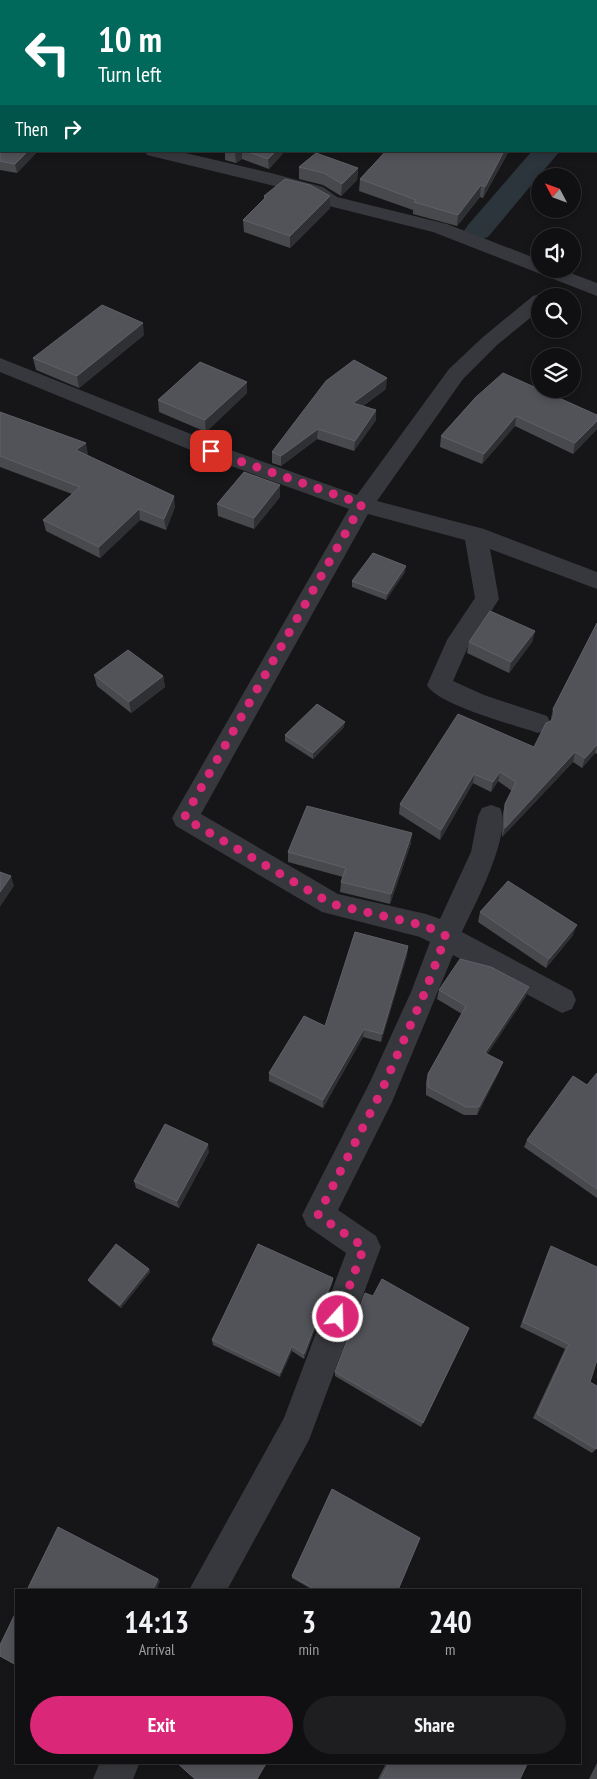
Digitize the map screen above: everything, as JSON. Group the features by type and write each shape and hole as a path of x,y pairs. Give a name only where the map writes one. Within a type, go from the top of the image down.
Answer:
{"street":[{"path":"158,152 271,178 317,191 331,201 440,228 531,263"},
{"path":"554,288 567,278 597,290"},
{"path":"531,307 490,341 456,374 362,504 184,818 332,904 426,926 562,1000"},
{"path":"0,364 228,458 362,504 476,535 597,581"},
{"path":"476,535 487,599 456,646 439,684 475,702 538,722"},
{"path":"208,1589 297,1428 364,1247 318,1215 381,1092 425,992 446,936 484,852 492,816"},
{"path":"113,1779 119,1764"}],"building":[{"path":"0,152 27,152 15,164 0,161"},
{"path":"249,152 275,152 268,159"},
{"path":"385,152 503,152 485,187 481,185 458,215 414,202 416,200 360,179"},
{"path":"316,153 358,168 342,184 324,173 299,167"},
{"path":"285,179 310,185 330,196 290,236 243,220 266,197 264,196"},
{"path":"102,305 143,323 77,376 33,358"},
{"path":"354,360 387,378 353,403 376,410 355,441 318,429 281,456 272,452 326,381"},
{"path":"200,362 247,382 205,420 158,400"},
{"path":"503,373 531,386 531,398 559,398 597,415 597,421 575,443 516,416 484,454 441,436 476,397"},
{"path":"0,412 86,443 76,450 174,496 164,519 139,509 99,547 43,520 80,487 0,456"},
{"path":"244,472 280,485 254,518 217,504"},
{"path":"373,553 406,566 387,594 352,581"},
{"path":"490,611 535,631 511,662 469,642"},
{"path":"597,623 597,745 585,758 575,752 505,828 505,804 516,782 500,772 493,782 474,774 441,830 400,804 458,714 534,747 546,723 551,721 555,714 553,709"},
{"path":"128,650 163,676 129,702 94,675"},
{"path":"317,704 345,722 313,753 285,735"},
{"path":"307,806 412,833 391,894 341,882 346,868 288,852"},
{"path":"0,872 11,876 0,892"},
{"path":"508,881 577,925 549,959 480,912"},
{"path":"355,932 408,946 382,1034 364,1029 323,1100 269,1073 304,1016 325,1026"},
{"path":"460,959 491,967 529,987 485,1053 503,1062 479,1107 466,1107 428,1087 428,1074 466,1006 439,990"},
{"path":"597,1073 597,1189 527,1140 573,1076 587,1085"},
{"path":"165,1124 208,1144 177,1201 134,1181"},
{"path":"116,1244 149,1269 120,1305 88,1280"},
{"path":"258,1244 333,1278 304,1354 292,1346 280,1373 212,1340"},
{"path":"551,1246 597,1267 597,1360 590,1382 597,1386 596,1449 537,1414 569,1344 523,1322"},
{"path":"382,1279 469,1328 423,1423 335,1372 365,1293 373,1296"},
{"path":"332,1489 420,1538 398,1589 314,1589 292,1576"},
{"path":"58,1527 158,1579 153,1589 27,1589"},
{"path":"15,1614 15,1664 0,1656 0,1645"},
{"path":"178,1764 266,1764 257,1779 195,1779"},
{"path":"389,1764 527,1764 520,1779 381,1779"}],"waterway":[{"path":"478,231 546,152"}],"route":[{"path":"211,451 362,504 184,818 332,904 426,926 446,936 425,992 381,1092 318,1215 364,1247 338,1317"}]}
